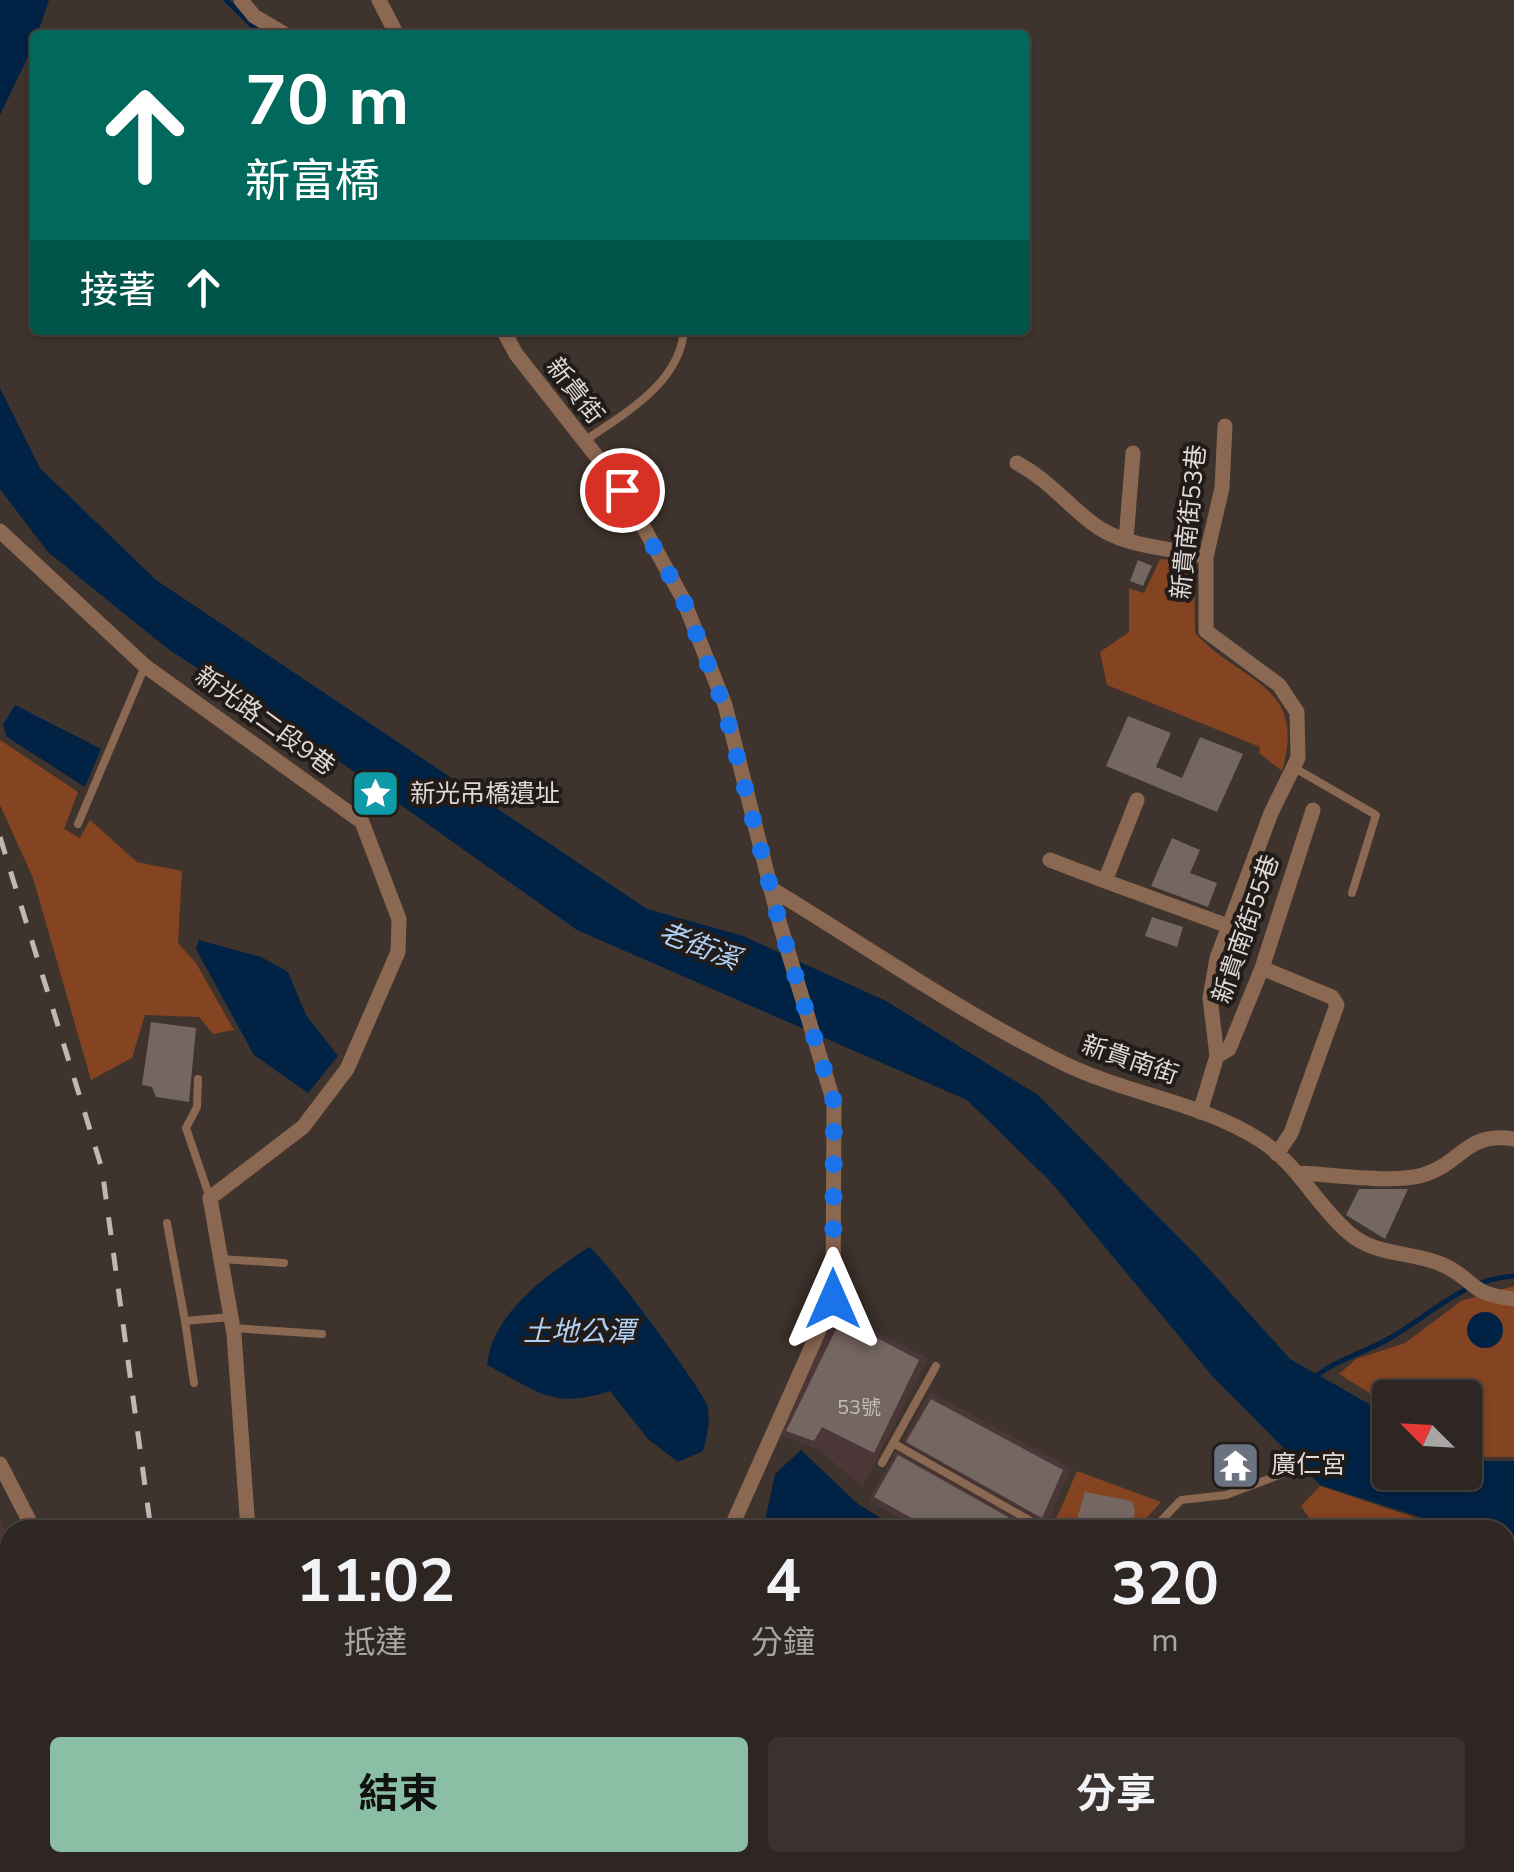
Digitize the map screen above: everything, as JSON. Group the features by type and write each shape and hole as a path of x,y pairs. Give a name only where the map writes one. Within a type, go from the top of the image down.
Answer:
{"street":[{"path":"242,0 254,16 278,30"},
{"path":"378,0 394,30"},
{"name":"新貴街","path":"506,335 516,354 622,490 683,599 724,706 780,925 834,1102 833,1299 734,1520"},
{"name":"新貴南街53巷","path":"1200,1112 1216,1056 1210,998 1228,926 1270,813 1298,758 1297,712 1278,685 1206,632 1206,557 1222,488 1224,426"},
{"path":"1126,540 1132,453"},
{"path":"1017,463 1070,500 1093,524 1126,540 1206,557"},
{"name":"新光路二段9巷","path":"2,535 145,666 362,822 399,918 398,952 347,1070 303,1128 210,1198"},
{"path":"1105,882 1137,800"},
{"name":"新貴南街55巷","path":"1216,1056 1229,1049 1262,968 1313,810"},
{"path":"1050,860 1228,926"},
{"name":"新貴南街","path":"770,888 1004,1033 1068,1066 1200,1112 1262,1141 1298,1174 1349,1234 1394,1254 1440,1263 1477,1292 1514,1298"},
{"path":"1262,968 1332,997 1337,1005 1291,1133 1277,1154"},
{"path":"1298,1174 1424,1175 1474,1142 1496,1136 1514,1140"},
{"path":"210,1198 232,1322 247,1520"},
{"path":"0,1464 29,1520"}],"lane":[{"path":"583,442 649,396 682,348 683,335"},
{"path":"78,824 145,666"},
{"path":"1293,767 1376,815 1352,893"},
{"path":"198,1079 196,1107 186,1128 210,1198"},
{"path":"167,1222 194,1383"},
{"path":"221,1259 284,1262"},
{"path":"186,1321 232,1322 322,1334"},
{"path":"882,1463 936,1366"},
{"path":"894,1442 1029,1520"},
{"path":"1161,1520 1180,1500 1226,1496 1282,1474"}],"shaded area":[{"path":"1160,559 1194,561 1195,633 1278,702 1286,719 1288,742 1282,771 1259,753 1260,747 1107,685 1100,652 1129,632 1129,588 1144,593"},
{"path":"0,740 78,792 64,829 80,838 90,820 137,862 182,871 178,943 196,963 234,1030 213,1034 199,1017 145,1015 132,1058 91,1080 33,878 0,805"},
{"path":"1514,1286 1514,1457 1482,1455 1482,1380 1372,1380 1372,1395 1339,1374 1356,1359 1405,1343 1461,1301"},
{"path":"836,1311 929,1358 862,1487 822,1452 780,1434"},
{"path":"930,1392 1071,1468 1049,1520 1040,1520 903,1442"},
{"path":"896,1451 1015,1518 903,1520 868,1500"},
{"path":"1077,1471 1161,1502 1145,1520 1056,1520"},
{"path":"1320,1486 1422,1520 1310,1520 1301,1506"}],"water":[{"path":"0,0 49,0 39,30 30,30 30,52 0,115"},
{"name":"老街溪","path":"0,388 40,468 156,580 647,909 743,936 886,1001 1038,1095 1199,1258 1290,1359 1372,1406 1372,1490 1482,1490 1482,1460 1514,1461 1514,1520 1429,1520 1320,1485 1213,1377 1050,1181 967,1100 577,930 329,754 168,649 48,552 0,489"},
{"path":"15,705 101,749 85,787 7,737 3,725"},
{"path":"199,940 261,957 288,972 306,1015 338,1056 308,1093 254,1055 196,949"},
{"name":"土地公潭","path":"589,1247 632,1297 702,1395 709,1417 703,1451 678,1462 648,1439 610,1391 559,1398 533,1390 487,1365 491,1346 511,1311 540,1282"},
{"path":"1485,1312 1498,1317 1503,1330 1498,1343 1485,1348 1472,1343 1467,1330 1472,1317"},
{"path":"801,1450 858,1504 884,1520 765,1520 775,1474"}],"building":[{"path":"1138,560 1152,566 1143,586 1130,581"},
{"path":"1128,716 1171,733 1156,767 1182,778 1200,737 1243,754 1217,812 1106,766"},
{"path":"1172,838 1200,850 1190,873 1217,883 1208,907 1151,886"},
{"path":"1152,917 1183,927 1177,947 1145,936"},
{"path":"151,1022 196,1028 189,1102 156,1097 152,1087 142,1085"},
{"path":"1359,1189 1408,1189 1385,1239 1346,1215"},
{"path":"841,1319 919,1360 874,1453 822,1427 814,1441 786,1431"},
{"path":"931,1399 1063,1470 1042,1518 906,1442"},
{"name":"廣仁宮","path":"1226,1443 1258,1454 1249,1478 1237,1483 1215,1476"},
{"path":"898,1455 1008,1517 915,1520 874,1497"},
{"path":"1085,1492 1132,1501 1135,1511 1133,1520 1077,1519"}],"waterway":[{"path":"226,0 257,30"},
{"path":"1314,1378 1390,1338 1463,1291 1514,1276"}],"railway":[{"path":"0,837 102,1169 150,1520"}],"place":[{"name":"新光吊橋遺址","path":"375,794"},
{"name":"廣仁宮","path":"1236,1465"}],"route":[{"path":"622,490 683,599 724,706 780,925 834,1102 833,1299"}]}
